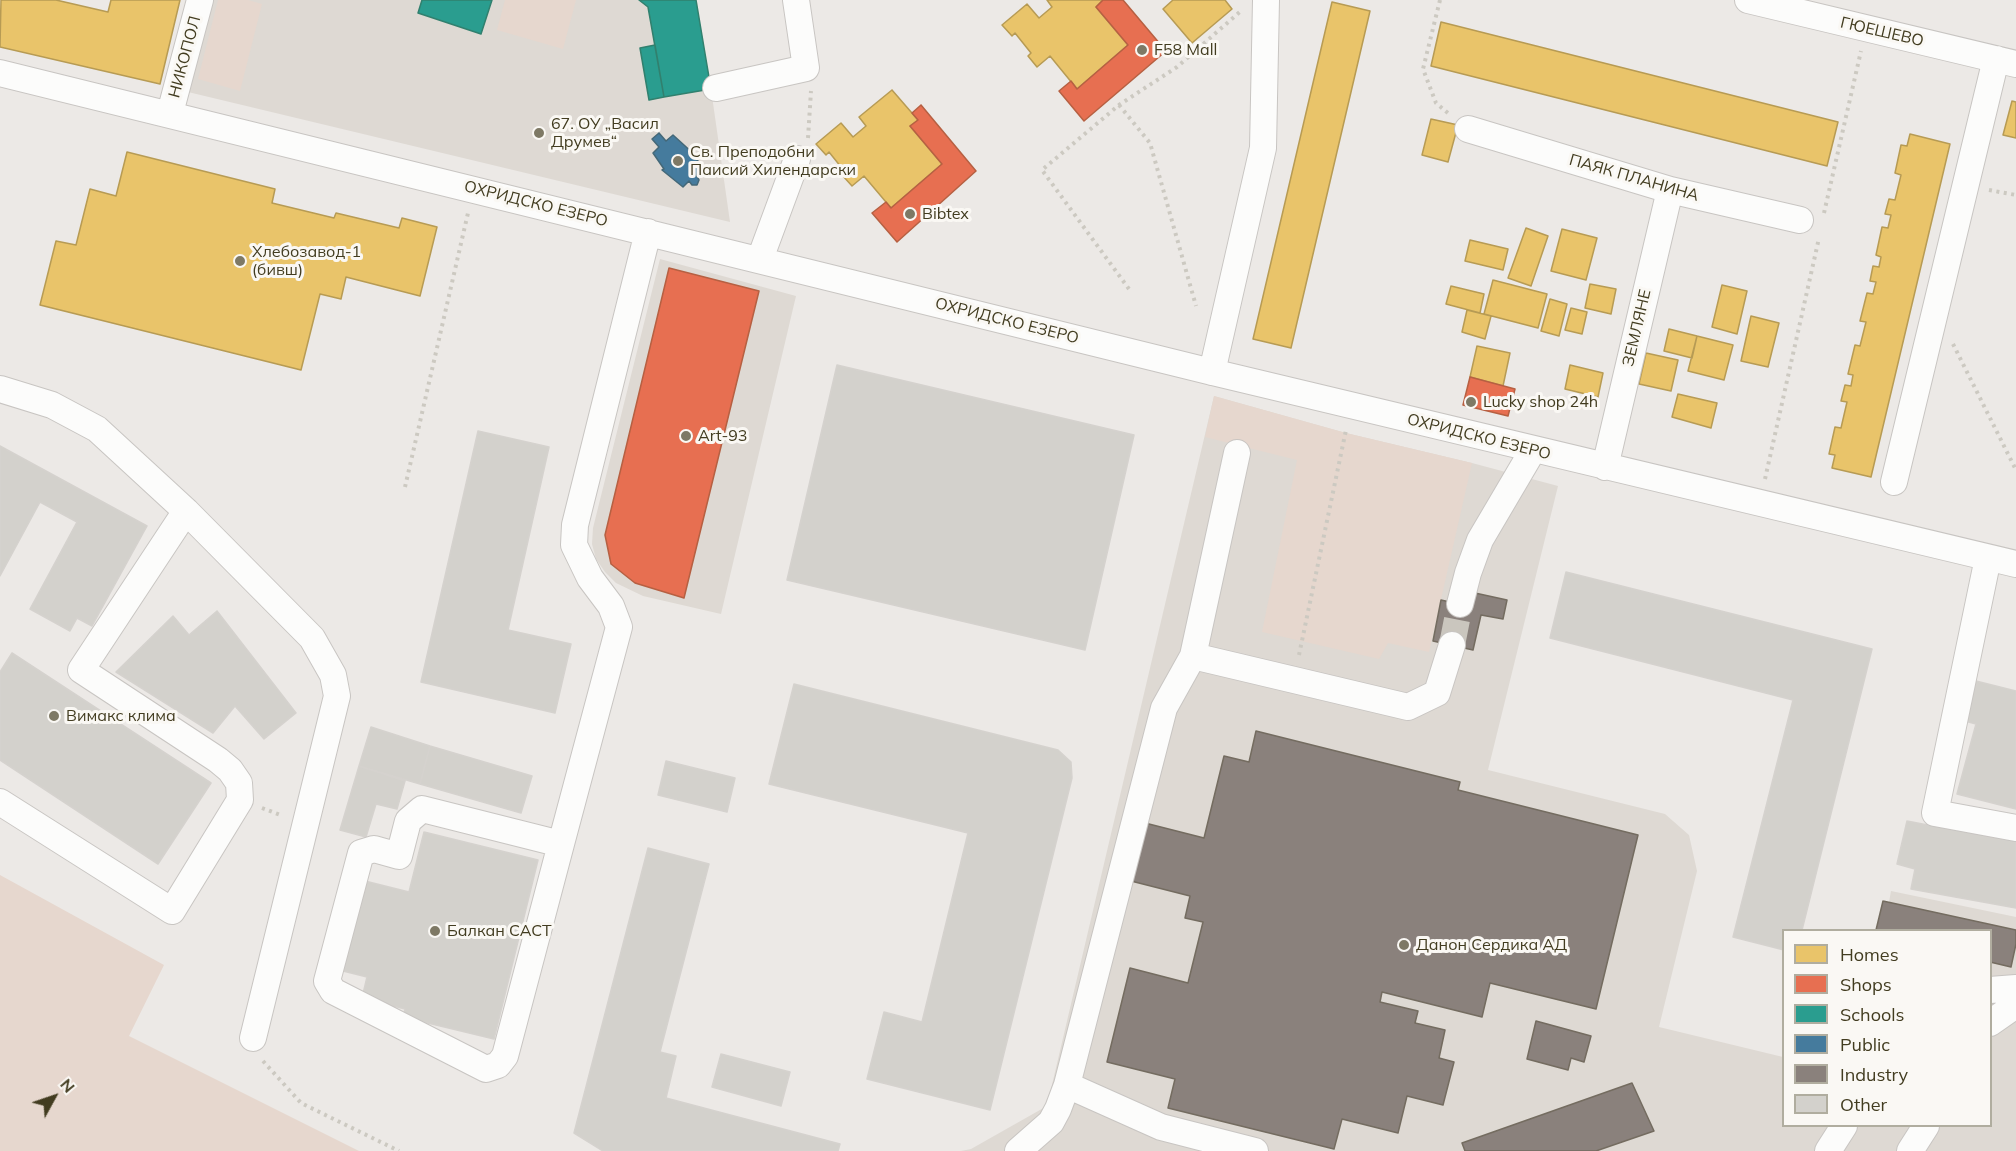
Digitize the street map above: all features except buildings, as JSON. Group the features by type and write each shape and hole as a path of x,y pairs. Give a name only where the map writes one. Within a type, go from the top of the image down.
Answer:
{"street":[{"name":"НИКОПОЛ","path":"170,113 200,0"},
{"path":"716,88 806,68 796,0"},
{"name":"ГЮЕШЕВО","path":"1748,0 2006,62"},
{"path":"1212,372 1263,148 1255,4"},
{"path":"1894,482 1935,308 2006,62"},
{"name":"ОХРИДСКО ЕЗЕРО","path":"0,72 1212,372 2016,564"},
{"name":"ПАЯК ПЛАНИНА","path":"1468,129 1670,190 1814,224"},
{"path":"760,259 797,159"},
{"name":"ЗЕМЛЯНЕ","path":"1605,467 1670,190"},
{"path":"561,844 422,809 408,821 399,856 374,849 361,853 327,981 333,991 486,1069 498,1065 505,1056 620,627 611,606 590,578 574,545 575,525 648,232"},
{"path":"0,388 52,405 97,429 186,511 312,638 333,675 337,696 253,1038"},
{"path":"1460,604 1480,540 1533,450"},
{"path":"1018,1151 1051,1122 1067,1085 1164,708 1193,656 1237,453"},
{"path":"0,802 172,911 240,800 239,783 230,770 218,760 81,670 186,511"},
{"path":"1988,558 1935,813 2016,828"},
{"path":"1193,656 1408,707 1437,693 1452,645"},
{"path":"1992,990 2016,988"},
{"path":"1992,1022 2016,1005"},
{"path":"1067,1085 1161,1127 1255,1151"},
{"path":"1828,1151 1843,1127"},
{"path":"1910,1151 1925,1127"}],"path":[{"path":"1440,0 1423,69 1436,103 1468,129"},
{"path":"1129,289 1042,170 1119,105 1177,68 1255,4"},
{"path":"1760,504 1814,224 1866,28"},
{"path":"797,159 808,138 812,77 806,68"},
{"path":"1119,105 1150,143 1196,306"},
{"path":"405,487 474,189"},
{"path":"1935,308 2016,470"},
{"path":"1294,679 1352,405"},
{"path":"240,800 306,824"},
{"path":"253,1038 264,1064 301,1103 399,1151"}],"shaded area":[{"name":"67. ОУ „Васил Друмев“","path":"212,0 696,0 730,222 188,92"},
{"path":"218,0 248,0 262,4 240,91 198,79"},
{"path":"505,0 576,0 563,49 497,30"},
{"path":"660,259 796,296 721,614 643,596 616,583 596,559 592,544 593,528"},
{"path":"1214,396 1346,433 1558,486 1488,770 1665,814 1689,835 1697,871 1659,1027 1782,1057 1782,1127 1992,1127 1992,929 1884,929 1891,891 2016,917 2016,1151 961,1151 971,1149 1047,1106"},
{"path":"1214,396 1346,433 1472,463 1429,652 1388,643 1379,659 1262,632 1297,460 1205,437"},
{"path":"0,875 164,965 129,1036 359,1151 0,1151"}],"tunnel":[{"path":"1452,645 1460,604"}],"place":[{"name":"F58 Mall","path":"1142,50"},
{"name":"67. ОУ „Васил Друмев“","path":"539,133"},
{"name":"Св. Преподобни Паисий Хилендарски","path":"678,161"},
{"name":"Bibtex","path":"910,214"},
{"name":"Хлебозавод-1 (бивш)","path":"240,261"},
{"name":"Lucky shop 24h","path":"1471,402"},
{"name":"Art-93","path":"686,436"},
{"name":"Вимакс клима","path":"54,716"},
{"name":"Балкан САСТ","path":"435,931"},
{"name":"Данон Сердика АД","path":"1404,945"}]}
